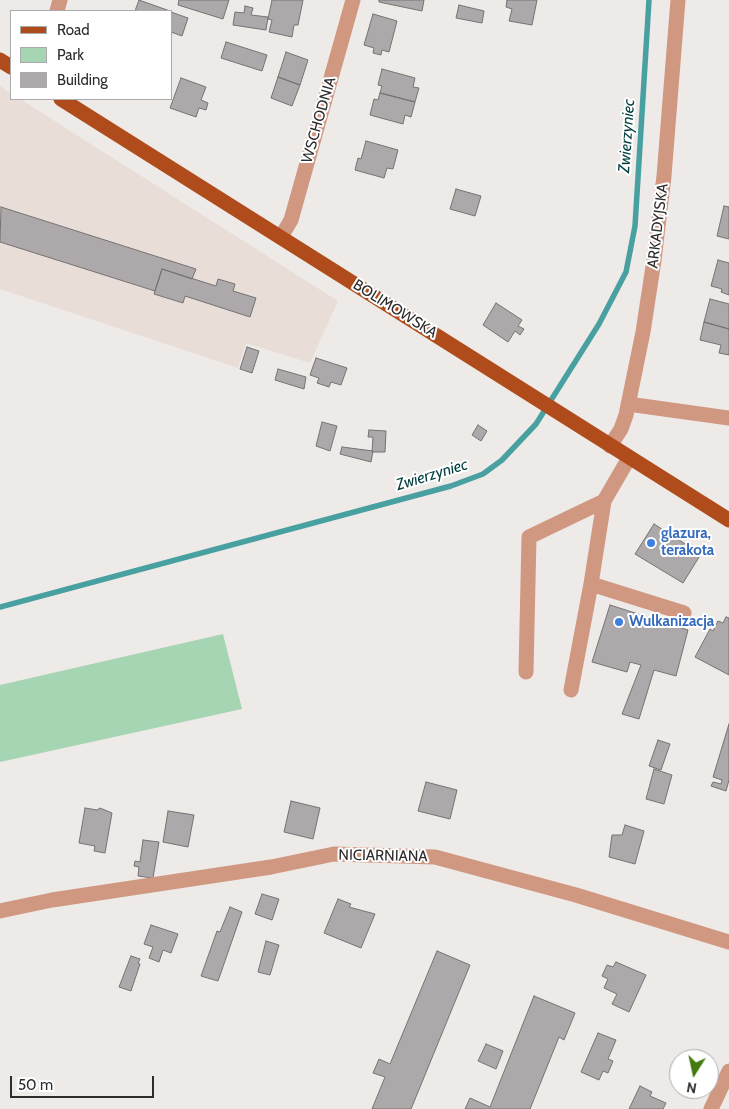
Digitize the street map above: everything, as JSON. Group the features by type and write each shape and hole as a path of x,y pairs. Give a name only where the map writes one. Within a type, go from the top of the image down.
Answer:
{"main road":[{"name":"BOLIMOWSKA","path":"63,100 729,520"}],"street":[{"name":"WSCHODNIA","path":"280,237 291,220 353,0"},
{"name":"ARKADYJSKA","path":"610,446 621,430 628,404 654,260 664,176 678,0"},
{"path":"628,404 729,418"},
{"path":"571,690 604,501 629,458"},
{"path":"526,672 529,537 604,501"},
{"path":"591,584 684,613"},
{"name":"NICIARNIANA","path":"0,911 52,900 271,866 334,854 435,857 576,895 729,942"},
{"path":"711,1109 729,1071"}],"shaded area":[{"path":"0,86 10,92 10,100 22,100 338,301 310,363 246,343 238,368 0,289"}],"green space":[{"path":"223,634 242,709 0,762 0,685"}],"building":[{"path":"139,0 167,10 135,10"},
{"path":"179,0 229,0 223,19 178,5"},
{"path":"272,0 303,0 298,25 294,25 292,37 269,32 272,20 268,19"},
{"path":"379,0 424,0 422,11 379,2"},
{"path":"507,0 537,0 532,25 509,21 512,9 506,7"},
{"path":"459,5 484,11 482,23 456,18"},
{"path":"245,6 253,8 251,15 268,17 266,30 233,25 235,12 244,13"},
{"path":"172,12 188,18 182,36 172,32"},
{"path":"373,14 397,21 389,52 382,50 381,55 373,53 374,48 364,45"},
{"path":"226,42 267,55 262,71 221,58"},
{"path":"286,52 308,60 300,85 278,77"},
{"path":"382,69 415,78 413,87 419,88 415,102 380,93 382,86 378,85"},
{"path":"278,77 300,85 292,106 271,98"},
{"path":"181,78 206,87 201,100 208,103 206,110 199,108 196,117 170,108"},
{"path":"380,93 415,102 411,117 405,115 403,124 370,115 374,99 378,100"},
{"path":"366,141 398,150 393,169 387,168 384,178 355,170 358,158 361,159"},
{"path":"456,189 481,196 475,216 450,209"},
{"path":"724,206 729,207 729,239 717,236"},
{"path":"1,207 196,269 192,279 162,269 155,291 0,242"},
{"path":"718,260 729,263 729,295 721,292 722,289 711,286"},
{"path":"162,269 216,286 218,279 235,284 233,291 256,298 250,317 185,296 183,303 154,294"},
{"path":"710,299 729,304 729,329 704,322"},
{"path":"496,303 522,320 518,326 524,329 520,335 515,331 508,342 483,325"},
{"path":"704,322 729,329 729,355 719,353 721,345 700,340"},
{"path":"247,347 259,351 252,373 240,369"},
{"path":"316,358 347,368 341,385 331,382 329,387 317,383 319,378 310,375"},
{"path":"278,369 306,377 304,389 275,380"},
{"path":"322,422 337,426 330,451 316,446"},
{"path":"478,425 487,431 481,441 472,435"},
{"path":"369,430 386,431 385,452 372,452 373,437 368,437"},
{"path":"342,447 373,451 371,462 340,454"},
{"path":"654,524 701,554 683,583 635,554"},
{"path":"610,605 688,630 676,676 654,670 639,719 622,714 641,665 630,662 627,672 592,662"},
{"path":"726,617 729,618 729,675 695,657 710,629 713,631 718,621 723,623"},
{"path":"729,724 729,780 726,791 711,786 713,782 721,784 722,780 713,777"},
{"path":"658,740 670,744 661,770 649,766"},
{"path":"654,769 672,775 664,804 646,799"},
{"path":"426,782 457,790 450,819 418,811"},
{"path":"291,801 320,808 313,839 284,832"},
{"path":"85,808 97,810 100,808 112,813 105,853 94,851 95,846 79,843"},
{"path":"168,811 194,815 188,847 163,842"},
{"path":"625,825 644,831 635,864 609,857 612,835 622,835"},
{"path":"143,840 159,842 153,878 138,876 139,867 134,866 135,861 140,862"},
{"path":"262,894 279,899 272,920 255,914"},
{"path":"338,899 351,904 349,907 375,914 361,948 324,933"},
{"path":"230,907 242,912 218,981 201,976 217,931 220,932"},
{"path":"151,925 178,934 171,953 163,950 159,962 149,958 153,947 144,944"},
{"path":"266,941 279,945 270,975 258,972"},
{"path":"437,951 470,965 411,1109 372,1109 385,1077 373,1073 379,1059 390,1064"},
{"path":"131,956 140,959 138,963 140,964 131,991 119,987"},
{"path":"616,962 646,975 629,1012 612,1004 617,994 604,988 608,979 602,976 607,965 613,967"},
{"path":"534,996 575,1013 564,1040 559,1037 530,1109 465,1109 470,1098 490,1107"},
{"path":"598,1033 616,1040 608,1059 613,1061 608,1073 603,1071 599,1080 581,1072"},
{"path":"486,1044 503,1051 496,1069 478,1061"},
{"path":"640,1086 652,1092 650,1096 666,1103 663,1109 629,1109"}],"waterway":[{"name":"Zwierzyniec","path":"0,607 451,486 483,474 502,460 536,424 599,324 626,272 635,226 649,0"}],"place":[{"name":"glazura, terakota","path":"651,543"},
{"name":"Wulkanizacja","path":"619,622"}]}
